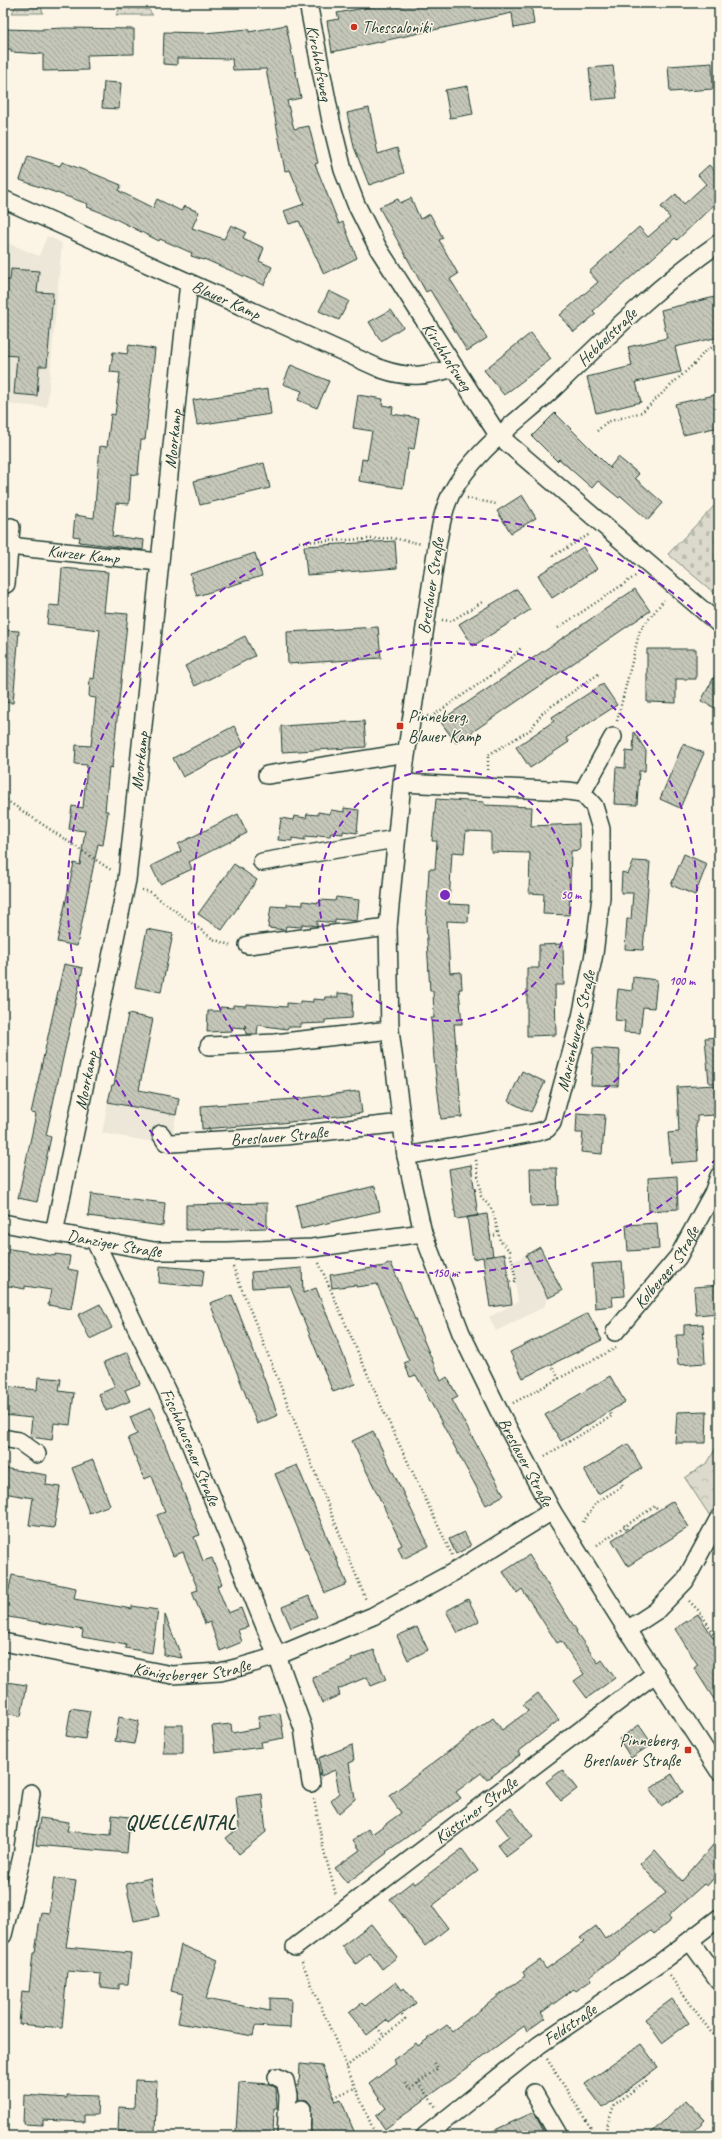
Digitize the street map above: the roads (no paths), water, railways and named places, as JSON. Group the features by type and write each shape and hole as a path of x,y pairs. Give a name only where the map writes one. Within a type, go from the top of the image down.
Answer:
{"street":[{"name":"Kirchhofsweg","path":"308,3 331,121 343,170 356,204 378,248 498,435 719,624"},
{"name":"Blauer Kamp","path":"3,199 396,374 426,376 454,368"},
{"name":"Hebbelstraße","path":"498,435 552,390 642,303 681,270 719,242"},
{"name":"Moorkamp","path":"54,1234 126,883 189,282"},
{"name":"Breslauer Straße","path":"498,435 471,465 451,494 441,524 402,783 395,839 388,927 390,1030 406,1156 423,1233 461,1333 499,1411 552,1511 627,1630 719,1771"},
{"path":"6,584 11,527"},
{"name":"Kurzer Kamp","path":"9,546 159,562"},
{"path":"402,783 568,790 582,793 613,737"},
{"path":"267,775 406,754"},
{"name":"Marienburger Straße","path":"406,1156 538,1132 547,1129 556,1115 581,1017 594,954 601,897 601,829 594,806 582,793"},
{"path":"262,862 395,839"},
{"path":"248,945 388,927"},
{"path":"208,1046 275,1043 390,1030"},
{"name":"Breslauer Straße","path":"161,1134 166,1142 172,1143 285,1136 402,1123"},
{"name":"Kolberger Straße","path":"615,1332 678,1257 713,1193 719,1176"},
{"name":"Danziger Straße","path":"3,1224 154,1251 227,1252 312,1248 423,1233"},
{"name":"Fischhausener Straße","path":"95,1241 180,1420 277,1656 303,1728 311,1783"},
{"path":"3,1438 19,1441 37,1454"},
{"name":"Königsberger Straße","path":"3,1642 172,1675 220,1672 277,1656 372,1616 459,1570 552,1511"},
{"path":"627,1630 656,1611 685,1581 719,1518"},
{"name":"Küstriner Straße","path":"295,1947 340,1911 656,1673"},
{"path":"3,1935 22,1856 31,1793"},
{"name":"Feldstraße","path":"425,2136 539,2045 660,1963 719,1918"},
{"path":"690,1941 719,1981"},
{"path":"278,2077 285,2081 288,2095 286,2136"},
{"path":"534,2093 559,2136"},
{"path":"301,2136 302,2109"}],"place":[{"name":"Thessaloniki","path":"354,27"},
{"name":"Pinneberg, Blauer Kamp","path":"400,726"},
{"name":"Pinneberg, Breslauer Straße","path":"688,1750"}],"district":[{"name":"QUELLENTAL","path":"181,1822"}]}
